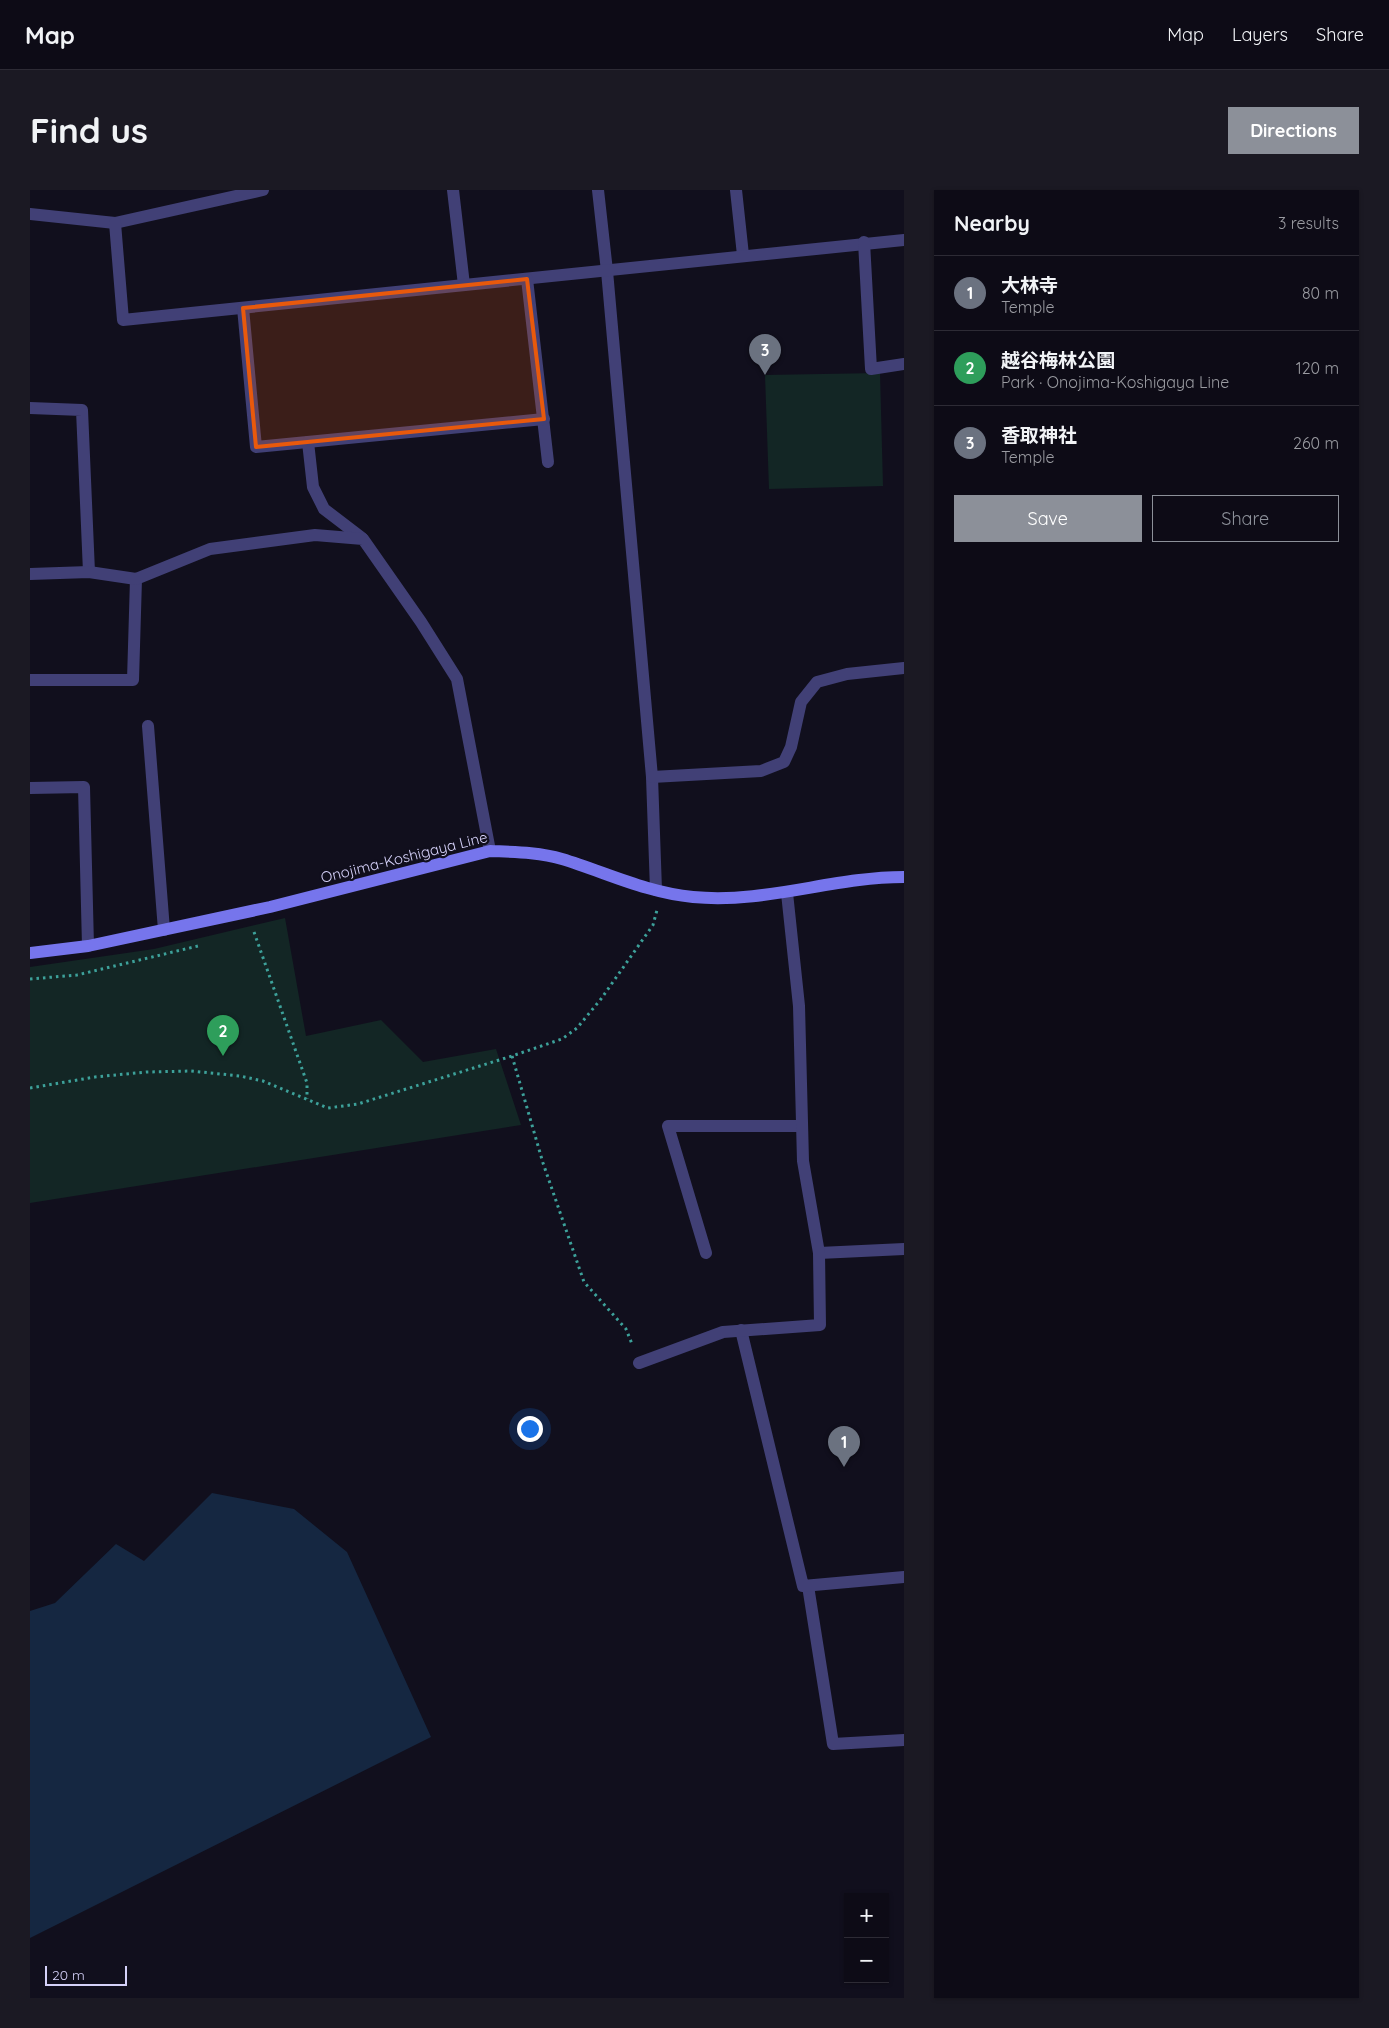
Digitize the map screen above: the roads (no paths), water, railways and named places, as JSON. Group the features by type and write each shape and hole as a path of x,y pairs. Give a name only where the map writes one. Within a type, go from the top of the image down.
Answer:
{"main road":[{"name":"Onojima-Koshigaya Line","path":"30,953 88,946 282,904 490,851 525,852 561,859 656,890 691,897 731,899 855,881 904,877"}],"street":[{"path":"30,214 115,223 263,190"},
{"path":"453,190 464,285"},
{"path":"598,190 607,271 652,777 656,890"},
{"path":"736,190 743,256"},
{"path":"115,223 123,320 607,271 864,242 904,240"},
{"path":"864,242 871,369 904,364"},
{"path":"527,279 548,462"},
{"path":"243,308 256,447 544,419"},
{"path":"30,408 82,410 89,572"},
{"path":"308,442 313,487 324,509 363,539 421,622 457,679 490,851"},
{"path":"30,574 89,572 136,579 210,549 315,535 363,539"},
{"path":"30,680 133,680 136,579"},
{"path":"652,777 761,771 784,762 792,747 802,702 817,682 847,674 904,668"},
{"path":"148,726 164,930"},
{"path":"30,788 84,787 88,946"},
{"path":"640,1363 723,1332 820,1326 819,1253 803,1161 798,1006 787,892"},
{"path":"706,1253 668,1126 801,1126"},
{"path":"819,1253 904,1249"},
{"path":"741,1330 803,1586 904,1577"},
{"path":"808,1586 833,1744 904,1740"}],"water":[{"path":"212,1493 294,1509 347,1552 431,1737 30,1938 30,1611 55,1603 116,1544 144,1561"}],"place":[{"name":"香取神社","path":"765,375"},
{"name":"越谷梅林公園","path":"223,1056"},
{"name":"大林寺","path":"844,1467"}]}
